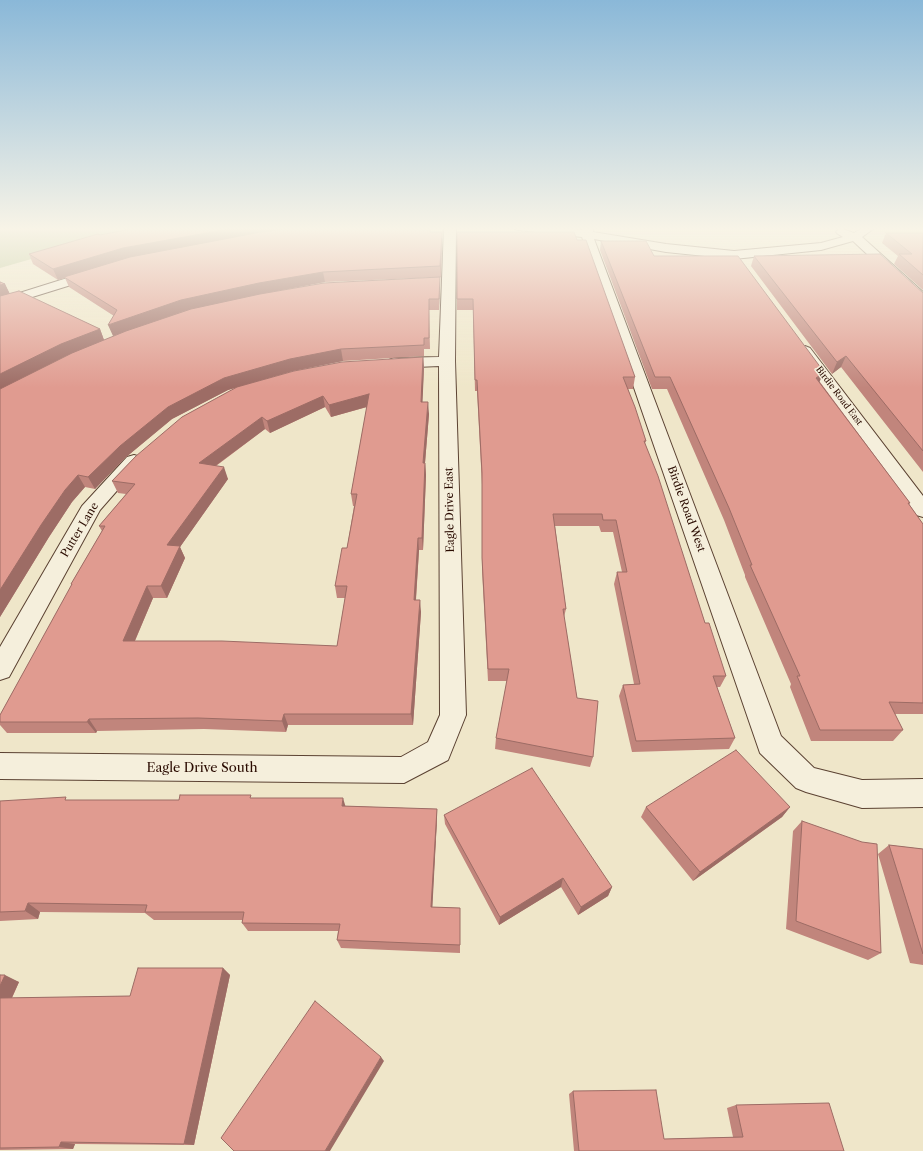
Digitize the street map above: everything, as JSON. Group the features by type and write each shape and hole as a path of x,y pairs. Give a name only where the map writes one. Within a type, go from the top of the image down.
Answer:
{"street":[{"path":"0,303 72,281"},
{"name":"Eagle Drive East","path":"404,770 438,751 453,714 447,361 443,281"},
{"name":"Birdie Road West","path":"605,281 770,744 806,779 862,794 923,793"},
{"path":"903,281 923,299"},
{"name":"Birdie Road East","path":"795,338 923,510"},
{"path":"374,364 447,361"},
{"name":"Putter Lane","path":"0,670 92,506 133,463 150,448"},
{"name":"Eagle Drive South","path":"0,766 404,770"}],"building":[{"path":"70,281 272,281 181,300 108,325 117,310"},
{"path":"368,281 440,281 439,299 429,299 429,338 424,338 424,345 341,349 290,359 224,378 168,407 120,446 88,477 78,475 65,490 41,525 0,590 0,389 72,353 126,331 191,309 260,294 324,283"},
{"path":"457,281 601,281 635,377 623,377 635,407 646,441 644,441 658,476 705,623 709,623 726,676 713,676 735,738 636,741 623,685 640,684 617,572 627,572 616,520 603,520 602,514 553,514 566,609 563,609 577,698 598,701 593,757 496,738 509,669 488,669 482,558 482,473 477,380 475,380 473,299 457,299"},
{"path":"617,281 756,281 824,372 816,378 910,503 908,503 923,524 923,703 889,702 903,730 820,730 797,676 800,676 750,565 752,565 729,508 670,377 655,377"},
{"path":"773,281 909,281 923,293 923,451 846,356 837,362"},
{"path":"19,291 100,329 61,344 0,374 0,296"},
{"path":"423,357 421,402 428,402 423,463 425,463 422,538 418,538 414,600 420,600 411,714 284,714 282,721 198,718 89,719 87,722 0,722 0,715 71,584 105,526 99,526 135,484 112,481 136,456 182,417 237,387 294,371 342,362","holes":["369,394 351,494 357,494 347,548 342,548 335,586 347,586 337,646 222,641 123,641 147,586 161,586 180,546 167,545 224,467 199,463 262,417 267,421 323,396 329,405"]},
{"path":"736,750 790,807 700,872 646,807"},
{"path":"532,768 612,887 581,907 563,878 500,917 444,815"},
{"path":"180,795 251,795 250,798 343,798 342,806 437,809 431,907 460,908 460,945 337,940 340,924 242,923 244,912 145,912 147,905 28,903 25,911 0,912 0,801 66,797 65,800 179,800"},
{"path":"802,821 862,842 877,844 881,953 796,921"},
{"path":"889,845 923,849 923,954"},
{"path":"138,968 223,968 184,1144 61,1142 59,1147 0,1148 0,998 130,996"},
{"path":"0,975 5,975 0,986"},
{"path":"315,1001 381,1057 325,1151 234,1151 221,1138"},
{"path":"656,1090 664,1139 743,1137 736,1105 829,1103 844,1151 579,1151 573,1091"}]}
